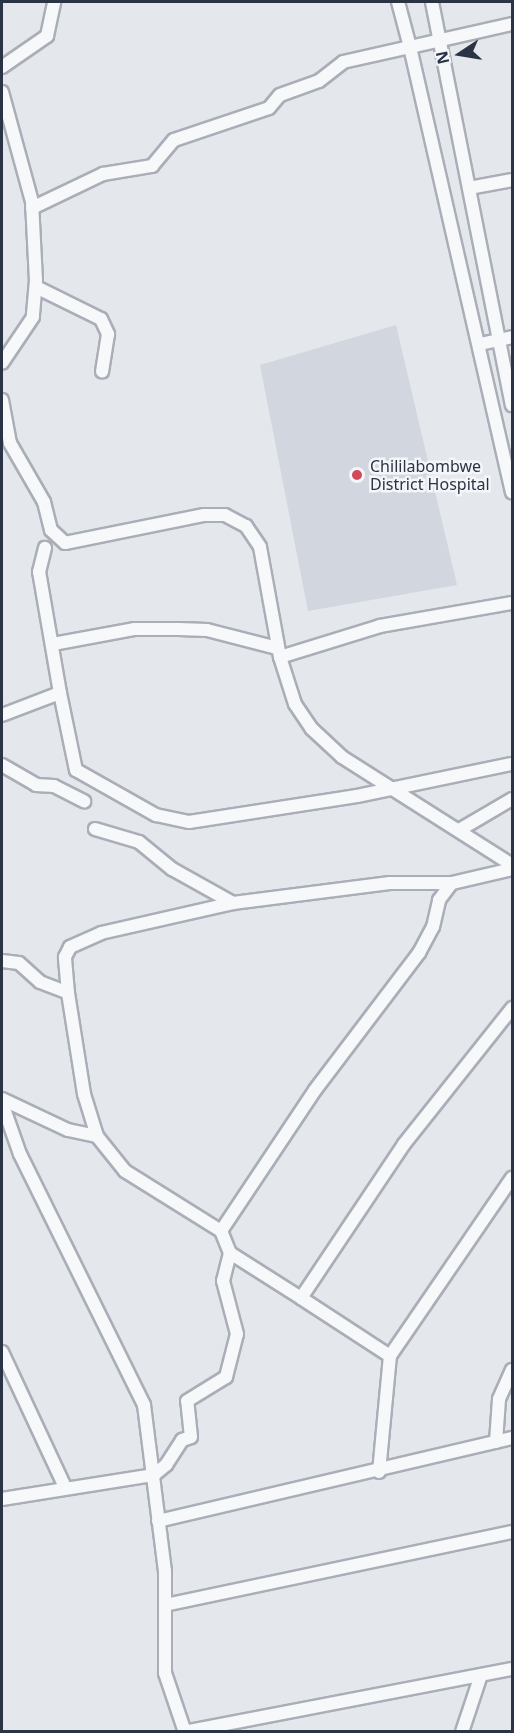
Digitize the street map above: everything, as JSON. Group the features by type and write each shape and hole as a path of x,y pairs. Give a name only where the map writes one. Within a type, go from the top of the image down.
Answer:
{"street":[{"path":"2,67 47,36 54,2"},
{"path":"398,2 513,492"},
{"path":"432,2 513,405"},
{"path":"32,208 103,174 152,166 174,140 269,108 280,95 319,81 343,62 513,24"},
{"path":"2,92 32,208 36,287 33,317 2,363"},
{"path":"469,188 513,180"},
{"path":"36,287 101,319 108,334 102,372"},
{"path":"480,344 513,337"},
{"path":"2,400 10,443 44,502 51,530 65,543 204,515 225,515 246,526 260,548 278,652 295,704 312,729 342,758 396,788 513,867"},
{"path":"45,548 39,572 76,770 156,815 189,822 396,788 513,764"},
{"path":"53,644 134,629 189,629 278,652 380,626 513,603"},
{"path":"2,716 60,693"},
{"path":"2,765 36,785 60,788 84,801"},
{"path":"461,830 513,799"},
{"path":"96,829 139,842 172,869 233,903"},
{"path":"390,1356 230,1253 221,1231 125,1171 97,1136 84,1094 68,993 65,957 82,939 233,903 390,883 452,883 513,867"},
{"path":"221,1231 315,1090 419,953 434,927 439,900 452,883"},
{"path":"2,961 19,963 40,982 68,993"},
{"path":"301,1298 404,1144 513,1008"},
{"path":"2,1101 68,1130 97,1136"},
{"path":"2,1101 20,1154 136,1387 148,1423 165,1605 165,1673 184,1731 513,1669"},
{"path":"379,1472 390,1356 513,1178"},
{"path":"2,1499 65,1487 154,1475 182,1440 191,1437 187,1401 226,1377 237,1334 222,1281 230,1253"},
{"path":"2,1352 65,1487"},
{"path":"496,1442 499,1399 513,1370"},
{"path":"158,1521 379,1472 513,1438"},
{"path":"165,1605 513,1532"},
{"path":"462,1731 481,1675"}],"shaded area":[{"name":"Chililabombwe District Hospital","path":"396,325 457,585 308,611 260,365"}],"place":[{"name":"Chililabombwe District Hospital","path":"357,475"}]}
